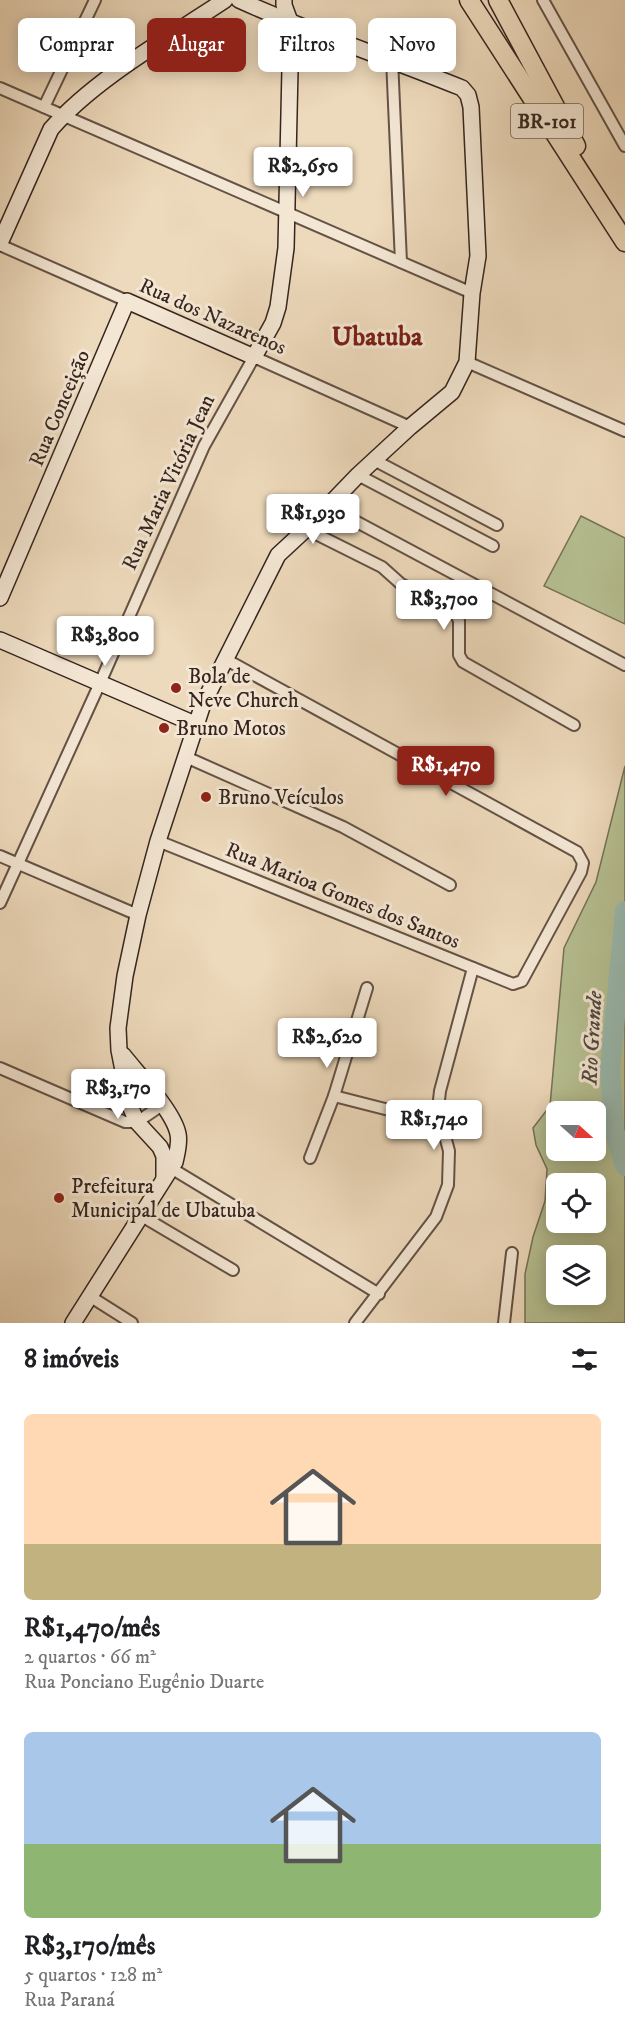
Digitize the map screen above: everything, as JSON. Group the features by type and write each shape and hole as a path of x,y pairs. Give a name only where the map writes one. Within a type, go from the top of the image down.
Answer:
{"highway":[{"name":"BR-101","path":"469,0 625,240"},
{"name":"BR-101","path":"498,0 625,240"}],"street":[{"path":"44,107 95,0"},
{"path":"0,244 51,129 92,90 225,0"},
{"path":"239,0 278,18"},
{"name":"Rua Maria Vitória Jean","path":"285,0 284,5 289,18"},
{"path":"543,0 625,146"},
{"name":"Rua Maria Vitória Jean","path":"0,903 204,446 273,323 278,307 286,248 290,72"},
{"path":"393,72 401,262"},
{"path":"379,1294 167,1170 160,1147 137,1122 130,1106 119,1050 118,1028 123,986 138,915 158,842 186,757 210,688 278,555 410,426 452,392 467,362 472,293 478,256 471,107 468,94 462,88 423,72"},
{"path":"0,88 472,293"},
{"name":"Rua dos Nazarenos","path":"0,244 410,426"},
{"name":"Rua Conceição","path":"0,598 127,301"},
{"path":"467,362 625,431"},
{"path":"374,460 497,525"},
{"path":"358,475 493,546"},
{"path":"327,506 625,665"},
{"path":"306,529 382,567 401,584 446,604 459,621 459,655 464,662 574,725"},
{"path":"0,640 197,725"},
{"name":"Rua Marioa Gomes dos Santos","path":"158,842 513,984 522,981 581,872 583,862 577,852 225,659"},
{"path":"186,757 343,827 450,885"},
{"path":"0,856 138,915"},
{"path":"355,1323 436,1217 447,1185 449,1151 438,1109 440,1090 473,968"},
{"path":"310,1158 334,1096 367,988"},
{"path":"73,1323 167,1170 175,1162 178,1150 179,1135 174,1122 119,1050"},
{"path":"0,1068 125,1122 137,1122 162,1106"},
{"path":"334,1096 440,1122"},
{"path":"140,1215 233,1270"},
{"path":"504,1323 512,1253"},
{"path":"91,1297 132,1323"}],"green space":[{"path":"581,516 625,538 625,624 544,586"},
{"path":"625,766 625,1323 525,1323 525,1274 533,1237 545,1201 546,1185 546,1233 606,1233 606,1173 547,1173 536,1145 533,1128 546,1111 546,1161 606,1161 606,1101 550,1101 564,948 596,882"}],"waterway":[{"name":"Rio Grande","path":"625,911 610,1070 614,1130 625,1166"}],"place":[{"name":"Bola de Neve Church","path":"176,688"},
{"name":"Bruno Motos","path":"164,728"},
{"name":"Bruno Veículos","path":"206,797"},
{"name":"Prefeitura Municipal de Ubatuba","path":"59,1198"}],"district":[{"name":"Ubatuba","path":"377,336"}]}
